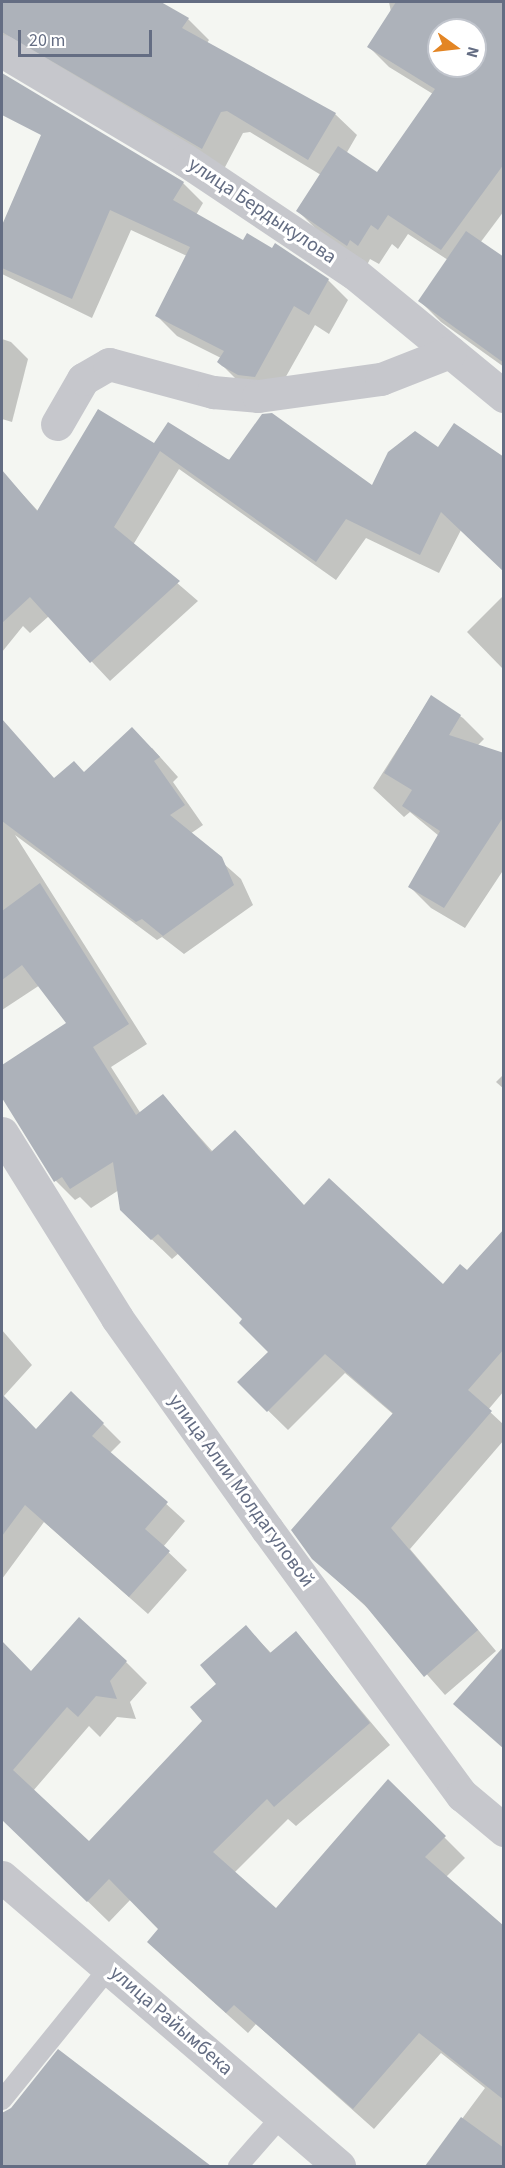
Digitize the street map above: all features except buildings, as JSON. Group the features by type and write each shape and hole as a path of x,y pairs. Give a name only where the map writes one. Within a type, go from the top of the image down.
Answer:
{"street":[{"name":"улица Бердыкулова","path":"2,51 185,160 315,246 354,273 504,396"},
{"path":"57,424 83,379 109,364 213,392 258,396 381,379 450,352"},
{"name":"улица Алии Молдагуловой","path":"2,1133 117,1318 267,1529 462,1796 504,1830"},
{"name":"улица Райымбека","path":"2,1877 339,2166"}],"lane":[{"path":"2,2100 109,1968"},
{"path":"238,2166 281,2116"}]}
